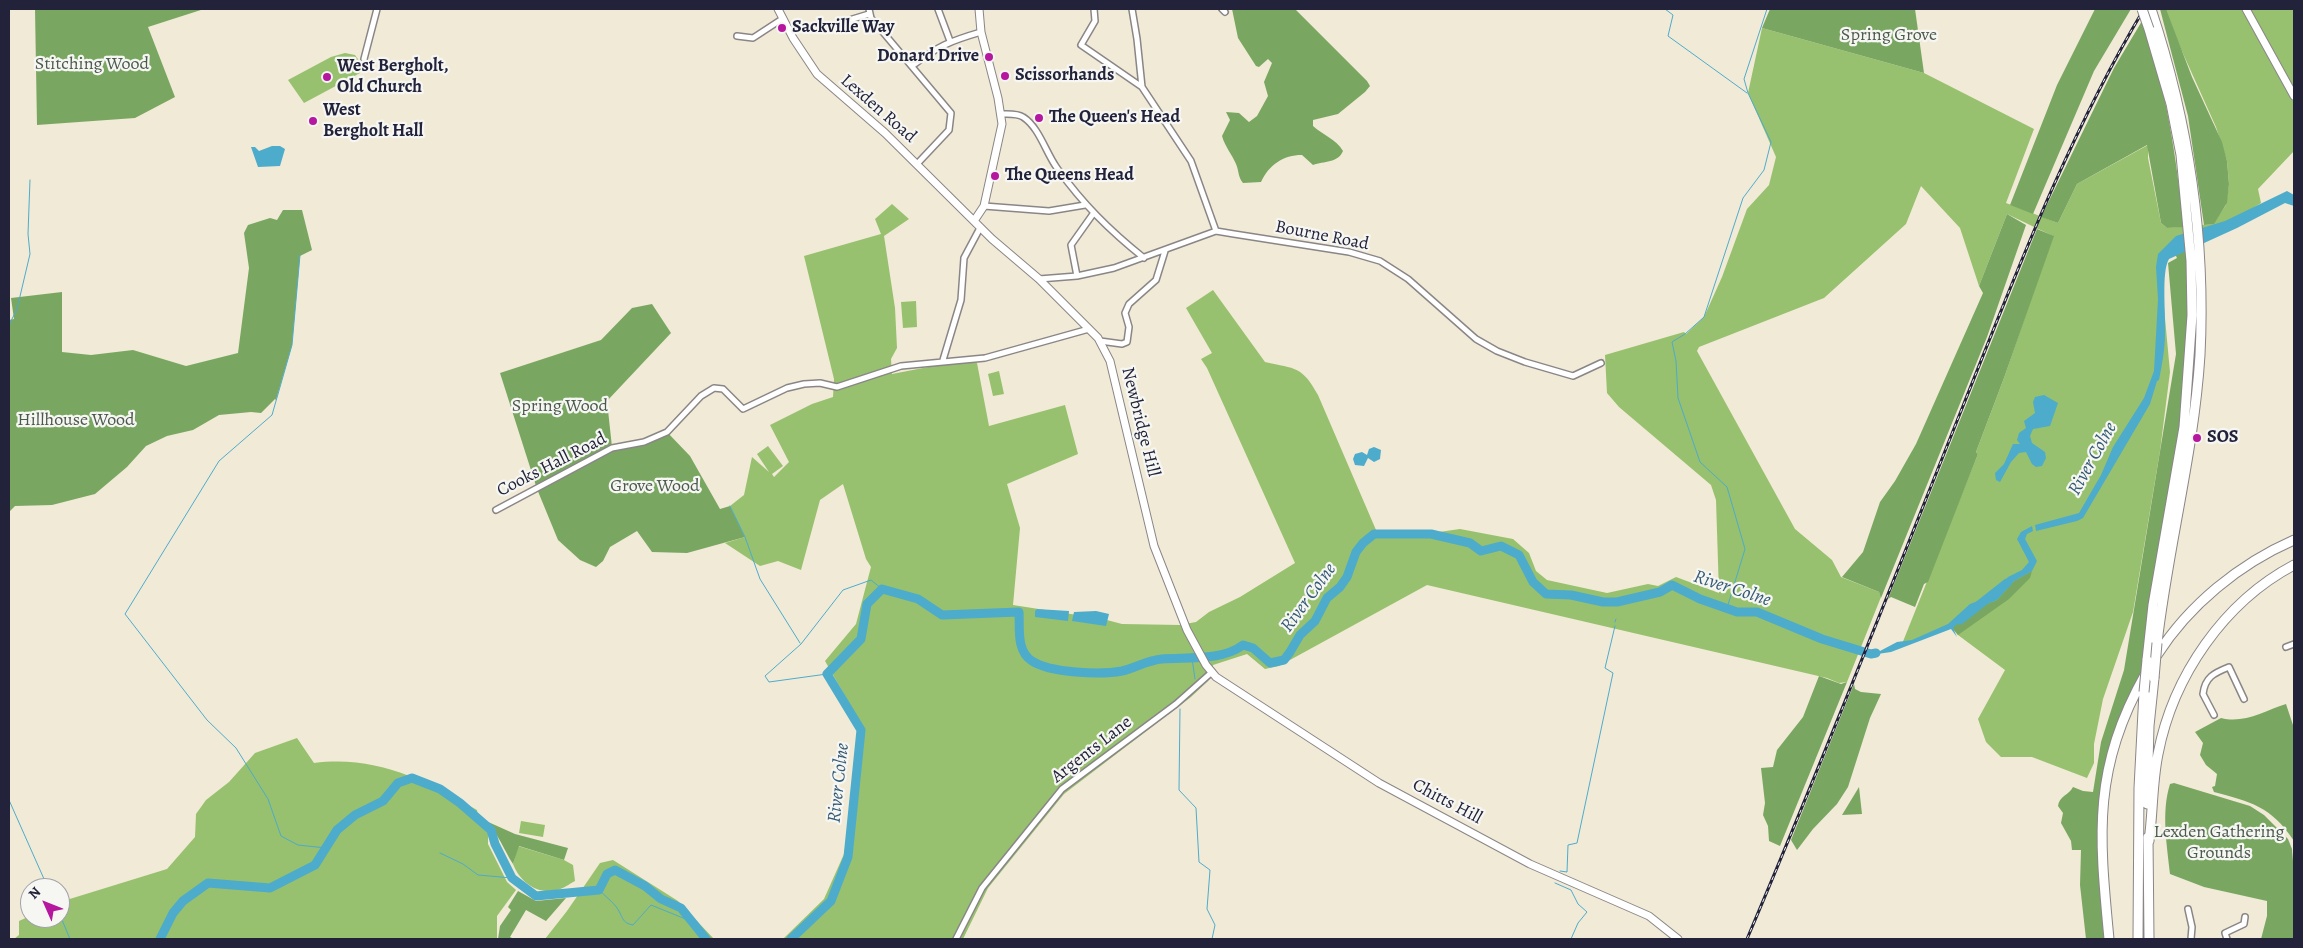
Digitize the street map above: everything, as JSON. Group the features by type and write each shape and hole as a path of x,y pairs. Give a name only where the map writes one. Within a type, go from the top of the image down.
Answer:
{"highway":[{"path":"2142,9 2171,104 2191,212"},
{"path":"2149,939 2148,766 2154,678 2170,553 2191,435 2200,356 2191,212 2190,161 2178,98 2151,9"},
{"path":"2138,939 2139,781 2144,692 2160,560 2184,428 2195,261"},
{"path":"2109,939 2100,854 2100,822 2111,756 2128,707 2165,642 2190,613 2236,574 2294,540"},
{"path":"2149,842 2158,754 2169,713 2184,678 2209,639 2235,610 2262,586 2294,565"}],"street":[{"path":"364,59 377,9"},
{"name":"Lexden Road","path":"778,9 817,74 917,164 974,221"},
{"path":"938,9 950,41"},
{"path":"974,221 984,206 1000,138 1001,114 981,32 979,9"},
{"path":"1039,279 1077,276 1114,268 1216,231 1191,161 1142,87 1081,45 1095,21 1094,9"},
{"path":"1133,9 1142,87"},
{"path":"2246,9 2294,96"},
{"path":"846,21 869,11 946,106 952,119 949,130 917,164"},
{"path":"738,36 753,38 782,18"},
{"path":"912,66 934,49 950,41 981,32"},
{"path":"1001,114 1023,116 1032,125 1053,163 1093,214 1112,232 1147,257 1164,261"},
{"path":"984,206 1049,211 1085,204"},
{"path":"1077,276 1071,245 1093,214"},
{"name":"Newbridge Hill","path":"974,221 1039,279 1100,341 1110,361 1154,546 1187,630 1206,665 1212,672"},
{"path":"943,360 961,300 964,258 980,228"},
{"name":"Bourne Road","path":"1216,231 1348,252 1380,261 1408,279 1462,328 1490,347 1526,362 1573,376 1601,363"},
{"path":"1100,341 1122,344 1127,342 1129,327 1125,313 1129,304 1156,280 1164,261 1165,251"},
{"name":"Cooks Hall Road","path":"496,510 612,448 644,442 667,432 701,396 714,388 723,389 743,409 787,388 804,384 820,383 826,387 837,387 900,366 943,360 985,358 1089,329"},
{"path":"2286,647 2294,644"},
{"path":"2214,715 2203,694 2211,674 2229,667 2244,699"},
{"name":"Argents Lane","path":"956,939 982,888 1062,789 1176,704 1212,672"},
{"name":"Chitts Hill","path":"1212,672 1228,687 1379,783 1530,864 1649,916 1678,939"},
{"path":"2188,909 2192,927 2191,939"},
{"path":"2227,939 2225,933 2244,924 2245,918"}],"green space":[{"name":"Stitching Wood","path":"35,9 204,9 148,27 175,97 135,118 37,125"},
{"path":"1232,9 1295,9 1367,81 1370,86 1365,92 1338,114 1313,120 1313,126 1333,140 1343,151 1338,158 1313,165 1302,155 1295,155 1277,162 1261,182 1243,183 1241,181 1236,164 1222,136 1230,120 1226,112 1239,113 1249,122 1257,116 1268,96 1264,82 1272,63 1268,59 1259,67 1256,66 1238,38"},
{"name":"Spring Grove","path":"1770,9 1915,9 1924,73 1762,28"},
{"path":"2095,9 2131,9 2094,71 2033,214 2010,205 2057,85"},
{"path":"2160,9 2166,9 2192,77 2222,142 2227,161 2229,184 2227,203 2214,224 2204,225 2188,116"},
{"path":"2166,9 2294,9 2294,151 2258,189 2261,203 2222,228 2159,254 2170,372 2160,451 2133,612 2103,699 2094,744 2094,763 2087,778 2032,757 2001,757 1986,742 1978,719 2005,670 1958,635 1952,628 1902,644 1978,454 1976,452 2004,378 2053,236 2007,214 1979,286 1960,228 1921,186 1906,224 1824,298 1699,347 1697,351 1795,529 1832,560 1841,577 1879,592 1881,597 1847,682 1839,683 1827,678 1427,585 1279,666 1265,669 1247,654 1213,665 1208,681 1191,697 1064,794 988,888 963,939 783,939 824,899 844,854 865,731 825,661 856,624 871,567 866,559 843,484 820,500 801,570 778,561 760,566 725,543 745,537 730,506 744,495 752,457 769,472 757,454 768,446 783,466 772,474 774,477 789,462 770,425 812,404 833,397 834,379 804,256 881,234 875,219 892,204 909,219 884,236 895,308 897,348 891,359 892,374 949,363 977,363 989,426 1065,405 1078,454 1007,484 1020,528 1013,605 1103,619 1122,624 1180,625 1196,622 1209,612 1240,597 1295,563 1207,368 1201,359 1212,353 1186,308 1213,290 1265,362 1297,370 1312,386 1318,395 1376,530 1439,532 1460,529 1513,539 1529,553 1536,571 1547,580 1607,593 1648,584 1658,586 1676,577 1719,593 1716,500 1711,485 1619,407 1607,393 1605,355 1684,332 1686,334 1704,317 1722,277 1747,209 1769,185 1776,157 1748,93 1762,28 1924,73 2034,129 2006,203 2058,223 2077,184 2148,145 2148,158 2161,223 2167,228 2213,224 2226,205 2229,184 2227,161 2216,127 2164,11"},
{"path":"2142,21 2151,46 2164,97 2178,175 2184,227 2167,228 2161,223 2147,145 2077,184 2058,223 2041,217 2114,68"},
{"path":"345,53 355,55 360,62 360,73 304,103 288,80 331,57"},
{"name":"Hillhouse Wood","path":"283,210 302,210 312,250 300,256 292,345 276,400 261,413 219,415 193,430 167,436 146,446 127,467 95,494 52,505 15,506 9,512 9,320 14,319 11,298 62,292 62,352 91,355 133,350 186,366 238,353 249,268 244,233 248,225 270,218 277,220"},
{"path":"2007,214 2026,225 1987,337 1881,598 1879,592 1842,577 1863,552 1880,502 1895,481 1916,444 1983,293 1979,286"},
{"path":"2037,229 2054,236 1976,452 1978,454 1928,582 1924,584 1915,607 1891,597 1888,599"},
{"path":"2186,250 2188,351 2179,442 2141,677 2102,794 2107,939 2086,939 2080,885 2081,850 2072,850 2071,841 2061,823 2063,813 2058,806 2060,800 2073,787 2093,792 2101,742 2124,670 2176,354 2168,263 2177,258 2175,254"},
{"path":"916,301 917,327 903,328 901,302"},
{"path":"652,304 671,333 607,401 612,447 644,442 667,432 690,456 720,509 730,506 745,537 687,553 652,552 637,531 610,547 603,561 596,567 580,560 558,540 537,489 500,373 601,340 632,308"},
{"path":"999,371 1004,394 993,396 988,374"},
{"path":"2032,571 2030,578 2009,599 1958,635 1952,628 1972,610 1997,600 2014,581"},
{"path":"1819,676 1841,684 1847,682 1780,846 1769,841 1768,826 1763,815 1765,803 1761,768 1773,767 1777,750 1803,717"},
{"path":"1854,684 1855,689 1861,692 1881,694 1870,718 1848,787 1837,804 1813,829 1797,850 1791,840"},
{"name":"Lexden Gathering Grounds","path":"2286,704 2294,728 2294,841 2277,820 2259,807 2214,792 2212,787 2215,786 2217,774 2206,765 2200,755 2203,743 2195,732 2221,718 2246,718"},
{"path":"297,738 314,763 337,761 379,766 419,780 477,810 479,821 488,833 488,844 507,882 516,890 497,916 497,939 14,939 19,935 19,921 20,928 70,928 70,899 167,869 195,837 196,814 206,800 229,782 255,753"},
{"name":"Lexden Gathering Grounds","path":"2174,783 2250,806 2264,815 2288,839 2292,849 2294,873 2294,939 2261,939 2267,916 2267,901 2204,887 2170,874 2165,818 2167,795 2170,784"},
{"path":"1859,787 1862,814 1842,815"},
{"path":"486,821 515,834 568,848 564,860 519,846 513,864"},
{"path":"521,821 545,825 543,837 519,833"},
{"path":"518,846 564,860 573,865 575,881 562,889 550,891 543,891 530,886 520,876 513,864"},
{"path":"613,860 678,901 714,939 545,939 600,863"},
{"path":"518,891 536,901 566,898 546,921 526,910 510,937 514,939 498,939 500,926 511,910 508,907"}],"water":[{"path":"272,146 280,146 285,149 280,166 258,167 251,147 255,147 259,151"},
{"path":"2287,191 2294,195 2294,206 2285,203 2237,228 2169,259 2164,283 2165,333 2163,357 2159,380 2157,381 2150,404 2083,518 2036,531 2035,525 2079,513 2101,475 2113,447 2144,398 2154,371 2158,299 2156,267 2158,254 2176,236 2225,221"},
{"path":"2044,395 2058,403 2050,426 2033,429 2030,436 2032,443 2045,452 2046,458 2042,466 2036,467 2032,464 2026,452 2019,453 2011,462 2000,482 1996,480 1995,473 2004,464 2013,444 2020,444 2017,440 2019,433 2026,428 2024,421 2035,413 2033,402 2035,397"},
{"path":"1374,447 1381,450 1380,459 1374,462 1368,458 1364,466 1355,465 1353,459 1355,454 1362,452 1367,455 1369,449"},
{"path":"2032,526 2033,531 2027,534 2025,539 2037,561 2032,571 2014,581 1997,600 1972,610 1953,628 1957,637 1951,629 1891,652 1864,656 1866,651 1880,651 1897,642 1912,640 1948,624 1970,604 1994,595 2008,577 2022,570 2029,562 2017,539 2021,532"},
{"path":"1037,609 1069,611 1068,621 1035,617"},
{"path":"1096,611 1109,614 1106,626 1072,621 1074,612"}],"waterway":[{"path":"1665,9 1673,15 1668,36 1747,93"},
{"path":"1727,608 1745,549 1727,487 1700,462 1678,398 1676,361 1672,342 1685,334 1704,317 1743,198 1764,170 1771,142 1748,93 1744,79 1767,9"},
{"path":"9,325 17,309 30,254 28,234 30,180"},
{"path":"300,255 292,345 272,415 219,461 125,614 207,720 236,748 268,799 281,836 298,845 326,848"},
{"path":"730,506 745,537 760,579 800,643"},
{"name":"River Colne","path":"791,939 831,901 848,857 861,730 827,674 861,639 867,604 882,589 918,599 942,615 1019,612 1020,639 1023,651 1032,661 1051,668 1089,673 1122,671 1157,660 1225,654 1243,645 1253,648 1270,663 1284,660 1300,635 1315,621 1327,598 1340,587 1347,577 1356,552 1374,534 1431,534 1470,543 1481,551 1501,546 1519,555 1533,582 1546,594 1571,595 1603,602 1617,602 1660,592 1672,585 1700,599 1737,612 1757,612 1822,639 1871,654 1876,653"},
{"path":"827,674 769,682 765,676 801,644 843,590 871,580 882,589"},
{"name":"River Colne","path":"1960,620 2007,583"},
{"path":"1560,871 1567,872 1568,845 1577,843 1613,673 1605,668 1615,626"},
{"path":"1192,658 1195,679"},
{"path":"1180,709 1179,790 1196,808 1199,862 1210,870 1207,909 1215,925 1212,939"},
{"name":"River Colne","path":"160,939 173,913 183,901 208,883 270,888 315,865 337,830 355,815 383,801 398,783 412,778 440,789 460,803 491,830 495,844 512,878 536,896 599,890 607,874 615,870 645,886 661,899 681,908 706,939"},
{"path":"9,800 44,878"},
{"path":"440,853 463,864 478,875 512,878"},
{"path":"1555,883 1571,890 1578,904 1587,912 1578,923 1571,939"},
{"path":"599,890 619,911 624,921 629,924 633,925 651,905 693,922"},
{"path":"65,928 70,939"}],"railway":[{"path":"1747,939 1830,740 2024,254 2068,154 2117,56 2144,9"}],"place":[{"name":"Sackville Way","path":"782,28"},
{"name":"Donard Drive","path":"989,57"},
{"name":"Scissorhands","path":"1005,76"},
{"name":"West Bergholt, Old Church","path":"327,77"},
{"name":"The Queen's Head","path":"1039,118"},
{"name":"West Bergholt Hall","path":"313,121"},
{"name":"The Queens Head","path":"995,176"},
{"name":"SOS","path":"2197,438"}],"park label":[{"name":"Spring Wood","path":"560,407"},
{"name":"Grove Wood","path":"655,487"}]}
